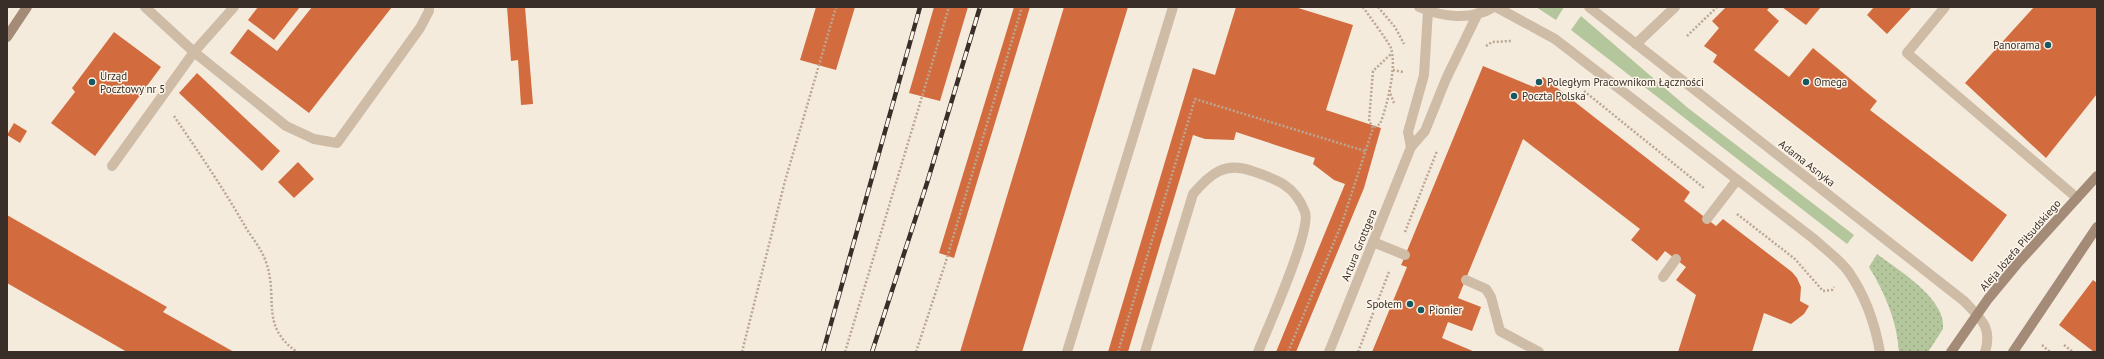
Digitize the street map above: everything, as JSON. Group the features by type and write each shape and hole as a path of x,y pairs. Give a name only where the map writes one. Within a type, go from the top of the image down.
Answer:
{"main road":[{"path":"7,37 27,7"},
{"name":"Aleja Józefa Piłsudskiego","path":"1951,352 2017,264 2097,176"},
{"path":"2013,352 2097,227"}],"street":[{"path":"145,7 194,52 286,126 314,139 337,143 420,28 429,7"},
{"path":"112,166 194,52 234,7"},
{"path":"1068,352 1173,7"},
{"path":"1423,9 1451,16 1478,13 1495,7 1555,39 1814,239 1848,270 1876,328 1880,352"},
{"name":"Adama Asnyka","path":"1589,7 1964,301 1978,315 1987,327 1988,343 1985,352"},
{"path":"1636,44 1675,7"},
{"path":"1946,7 1907,53 2077,198"},
{"name":"Artura Grottgera","path":"1411,147 1408,132 1424,74 1423,9"},
{"name":"Artura Grottgera","path":"1329,352 1411,147 1425,131 1446,79 1478,13"},
{"path":"1145,352 1193,194 1207,178 1222,169 1240,166 1283,182 1296,195 1306,213 1303,237 1258,352"},
{"path":"1707,219 1737,180"},
{"path":"1372,242 1401,253"},
{"path":"1663,277 1676,259"},
{"path":"1466,280 1486,288 1491,297 1500,331 1539,352"}],"path":[{"path":"742,352 785,181 836,7"},
{"path":"845,352 949,7"},
{"path":"916,352 946,261 1022,7"},
{"path":"1288,352 1342,223 1373,128 1380,124 1385,112 1393,70 1391,48 1363,7"},
{"path":"1378,7 1395,27 1405,49"},
{"path":"1686,36 1717,7"},
{"path":"1480,50 1492,42 1509,40 1515,42"},
{"path":"1373,128 1369,121 1373,71 1391,54"},
{"path":"1393,70 1406,72 1407,67"},
{"path":"1583,90 1721,202 1795,259 1823,291"},
{"path":"162,97 231,202 266,262 273,294 272,315 276,332 288,346 297,352"},
{"path":"1358,352 1401,253 1438,149"},
{"path":"2064,345 2074,352"}],"green space":[{"path":"1536,7 1564,7 1556,20"},
{"path":"1581,16 1688,108 1854,235 1847,244 1571,30"},
{"path":"1877,254 1919,286 1937,307 1942,318 1943,329 1928,352 1899,352 1893,318 1885,297 1869,267"}],"building":[{"path":"258,7 300,7 274,40 248,20"},
{"path":"312,7 392,7 309,113 230,53 248,29 277,51"},
{"path":"507,7 525,7 533,104 521,105 518,60 511,61"},
{"path":"816,7 855,7 836,70 800,60"},
{"path":"934,7 968,7 940,101 909,93"},
{"path":"1014,7 1030,7 954,258 939,253"},
{"path":"1064,7 1128,7 1022,352 960,352"},
{"path":"1236,7 1295,7 1353,25 1326,110 1381,128 1364,188 1296,352 1276,352 1345,184 1334,180 1313,164 1315,158 1236,132 1234,140 1205,139 1193,135 1128,352 1108,352 1193,68 1215,75"},
{"path":"1726,7 1770,7 1767,10 1779,21 1754,50 1789,77 1813,48 1877,101 1870,110 2007,215 1972,262 1713,62 1717,55 1704,46 1719,28 1712,21"},
{"path":"1782,7 1821,7 1806,25"},
{"path":"1874,7 1912,7 1887,34 1867,15"},
{"name":"Panorama","path":"2034,7 2097,7 2097,94 2046,158 1965,83"},
{"path":"114,32 161,67 95,156 51,123 75,92 72,88"},
{"path":"1483,66 1534,87 1543,77 1690,192 1684,201 1716,226 1723,219 1792,272 1797,278 1801,287 1800,301 1809,306 1804,314 1791,324 1764,313 1752,352 1678,352 1696,295 1676,280 1686,267 1665,251 1657,261 1631,240 1640,229 1523,139 1458,298 1481,307 1472,331 1448,322 1442,338 1475,352 1372,352 1407,267 1401,265"},
{"path":"197,73 280,151 262,171 179,93"},
{"path":"14,123 27,131 20,143 7,135"},
{"path":"298,162 314,179 294,198 278,182"},
{"path":"7,215 167,307 163,312 234,352 127,352 7,283"},
{"path":"2093,280 2097,283 2097,352 2094,352 2059,325"}],"railway":[{"path":"823,352 920,7"},
{"path":"872,352 927,183 980,7"}],"place":[{"name":"Panorama","path":"2048,45"},
{"name":"Urząd Pocztowy nr 5","path":"92,82"},
{"name":"Poległym Pracownikom Łączności","path":"1539,82"},
{"name":"Omega","path":"1806,82"},
{"name":"Poczta Polska","path":"1514,96"},
{"name":"Społem","path":"1410,304"},
{"name":"Pionier","path":"1421,310"}]}
